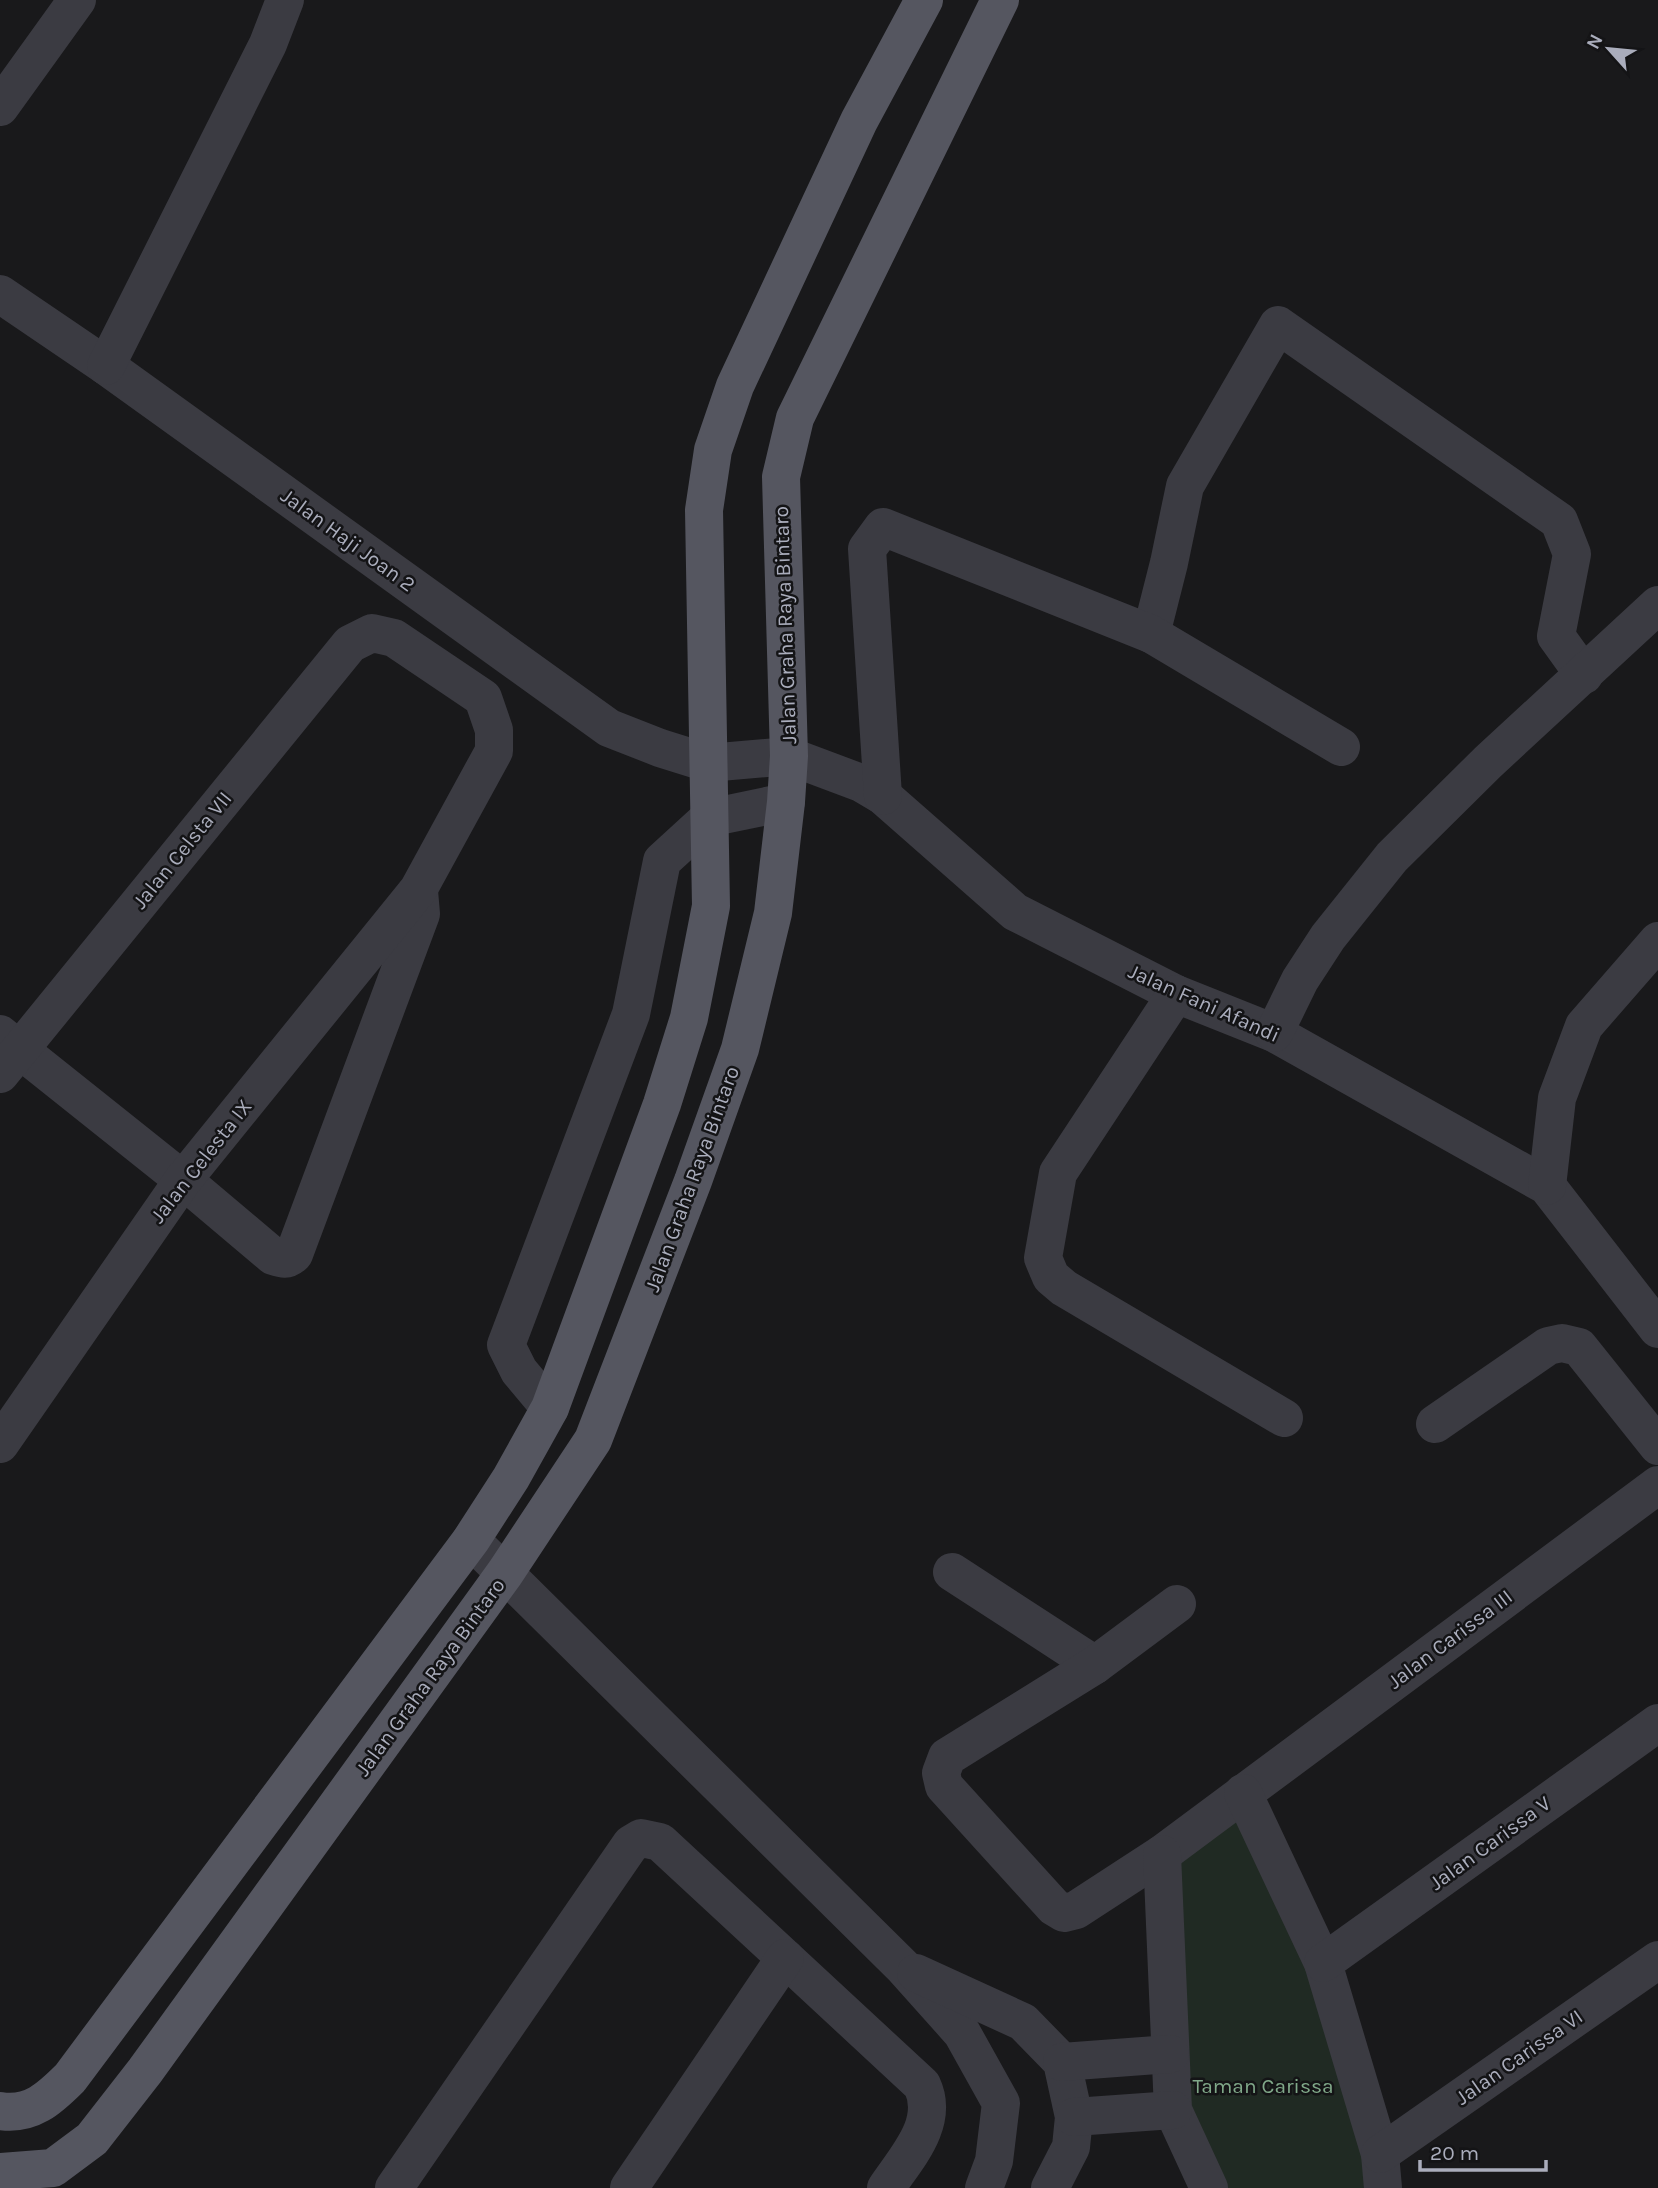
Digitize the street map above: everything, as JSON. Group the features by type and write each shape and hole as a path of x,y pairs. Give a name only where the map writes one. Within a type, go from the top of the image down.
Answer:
{"main road":[{"path":"0,2111 12,2113 46,2102 70,2078 471,1540 511,1478 550,1408 662,1104 689,1018 711,906 704,510 713,450 734,386 859,121 924,0"},
{"name":"Jalan Graha Raya Bintaro","path":"7,2175 53,2168 92,2139 145,2071 505,1573 593,1440 693,1181 744,1035 773,913 789,756 781,477 795,418 1000,0"}],"street":[{"path":"0,107 77,0"},
{"path":"106,366 268,44 285,0"},
{"name":"Jalan Haji Joan 2","path":"0,294 106,366 609,728 708,763"},
{"path":"1151,634 1185,486 1278,325 1559,521 1572,554 1556,636 1584,676"},
{"path":"883,796 867,549 883,527 1151,634 1341,747"},
{"path":"1274,1033 1300,980 1328,937 1392,857 1488,762 1658,605"},
{"name":"Jalan Celesta IX","path":"0,1444 183,1180 418,890 484,774 494,751 494,730 483,698 394,638 372,633"},
{"name":"Jalan Celsta VII","path":"6,1053 350,644 372,633"},
{"name":"Jalan Fani Afandi","path":"708,763 789,756 861,783 883,796 1015,912 1177,994 1274,1033 1546,1186 1658,1329"},
{"path":"550,1408 519,1371 506,1345 631,1014 662,861 709,818 786,802"},
{"name":"Jalan Celesta IX","path":"183,1180 273,1256 284,1259 294,1254 421,914 418,890"},
{"path":"1546,1186 1557,1098 1584,1026 1655,951"},
{"path":"1177,994 1058,1173 1042,1258 1051,1277 1064,1288 1284,1418"},
{"path":"6,1053 183,1180"},
{"path":"1435,1424 1548,1346 1562,1343 1579,1347 1658,1446"},
{"name":"Jalan Carissa III","path":"1095,1665 947,1757 941,1773 944,1786 1054,1907 1064,1913 1076,1910 1162,1854 1658,1485"},
{"path":"471,1540 904,1968 962,2033 1001,2103 994,2161 984,2188"},
{"path":"951,1572 1095,1665 1177,1604"},
{"name":"Jalan Carissa V","path":"1322,1963 1658,1723"},
{"path":"1243,1793 1322,1963 1382,2171"},
{"path":"394,2188 631,1844 641,1838 660,1842 922,2085 927,2095 928,2110 922,2133 886,2188"},
{"path":"1162,1854 1173,2110 1209,2188"},
{"path":"629,2188 785,1958"},
{"name":"Jalan Carissa VI","path":"1382,2171 1658,1960"},
{"path":"904,1968 1023,2022 1062,2062 1074,2117 1071,2147 1050,2188"},
{"path":"1062,2062 1170,2054"},
{"path":"1074,2117 1173,2110"}],"green space":[{"name":"Taman Carissa","path":"1243,1793 1383,2188 1209,2188 1173,2110 1162,1854"}]}
